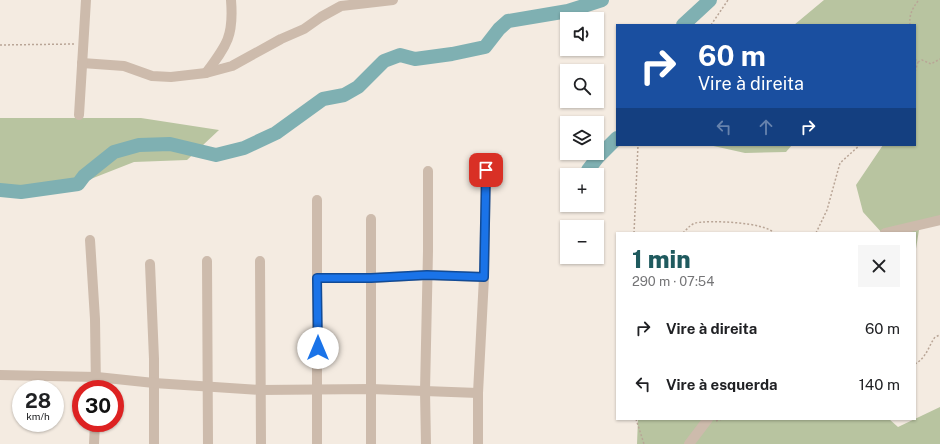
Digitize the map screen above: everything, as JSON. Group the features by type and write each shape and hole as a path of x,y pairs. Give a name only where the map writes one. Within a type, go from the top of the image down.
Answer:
{"street":[{"path":"79,115 86,0"},
{"path":"206,73 227,43 231,32 232,0"},
{"path":"82,63 124,66 152,76 171,77 206,73 232,66 281,39 304,29 321,17 341,6 393,0"},
{"path":"478,444 478,393 484,277 486,170"},
{"path":"426,444 425,391 428,171"},
{"path":"317,200 317,444"},
{"path":"371,219 371,444"},
{"path":"888,232 940,220"},
{"path":"90,240 97,380"},
{"path":"207,261 208,444"},
{"path":"260,261 261,444"},
{"path":"150,264 153,298 154,444"},
{"path":"317,278 371,278 427,275 484,277"},
{"path":"0,375 24,374 97,377 154,383 260,390 371,390 478,393"},
{"path":"689,444 707,420"},
{"path":"94,444 95,432"}],"path":[{"path":"712,24 728,0"},
{"path":"910,24 909,17 911,10 918,1"},
{"path":"0,46 49,46 84,43"},
{"path":"916,69 918,62 922,60 932,64 940,59"},
{"path":"634,232 638,146"},
{"path":"816,232 827,210 840,163 859,146"},
{"path":"684,232 694,224 711,222 764,227 772,232"},
{"path":"916,363 922,360 929,351 931,343 935,337 940,336"},
{"path":"636,420 644,444"}],"green space":[{"path":"824,0 940,0 940,216 919,230 916,249 916,232 881,232 863,212 856,185 882,146 916,146 916,24 795,24"},
{"path":"0,118 141,118 219,130 187,160 134,162 78,184 21,192 0,190"},
{"path":"714,146 791,146 786,152 745,153"},
{"path":"940,407 940,444 637,444 638,420 890,420 898,427 916,420 916,418"}],"waterway":[{"path":"0,190 21,192 78,184 84,176 114,152 139,145 170,144 216,155 244,148 276,133 323,99 344,95 358,87 384,61 400,55 415,59 452,54 485,47 499,29 508,21 568,11 602,0"},
{"path":"684,24 710,0"},
{"path":"590,168 616,139"}],"route":[{"path":"318,348 317,278 371,278 427,275 484,277 486,170"}]}
